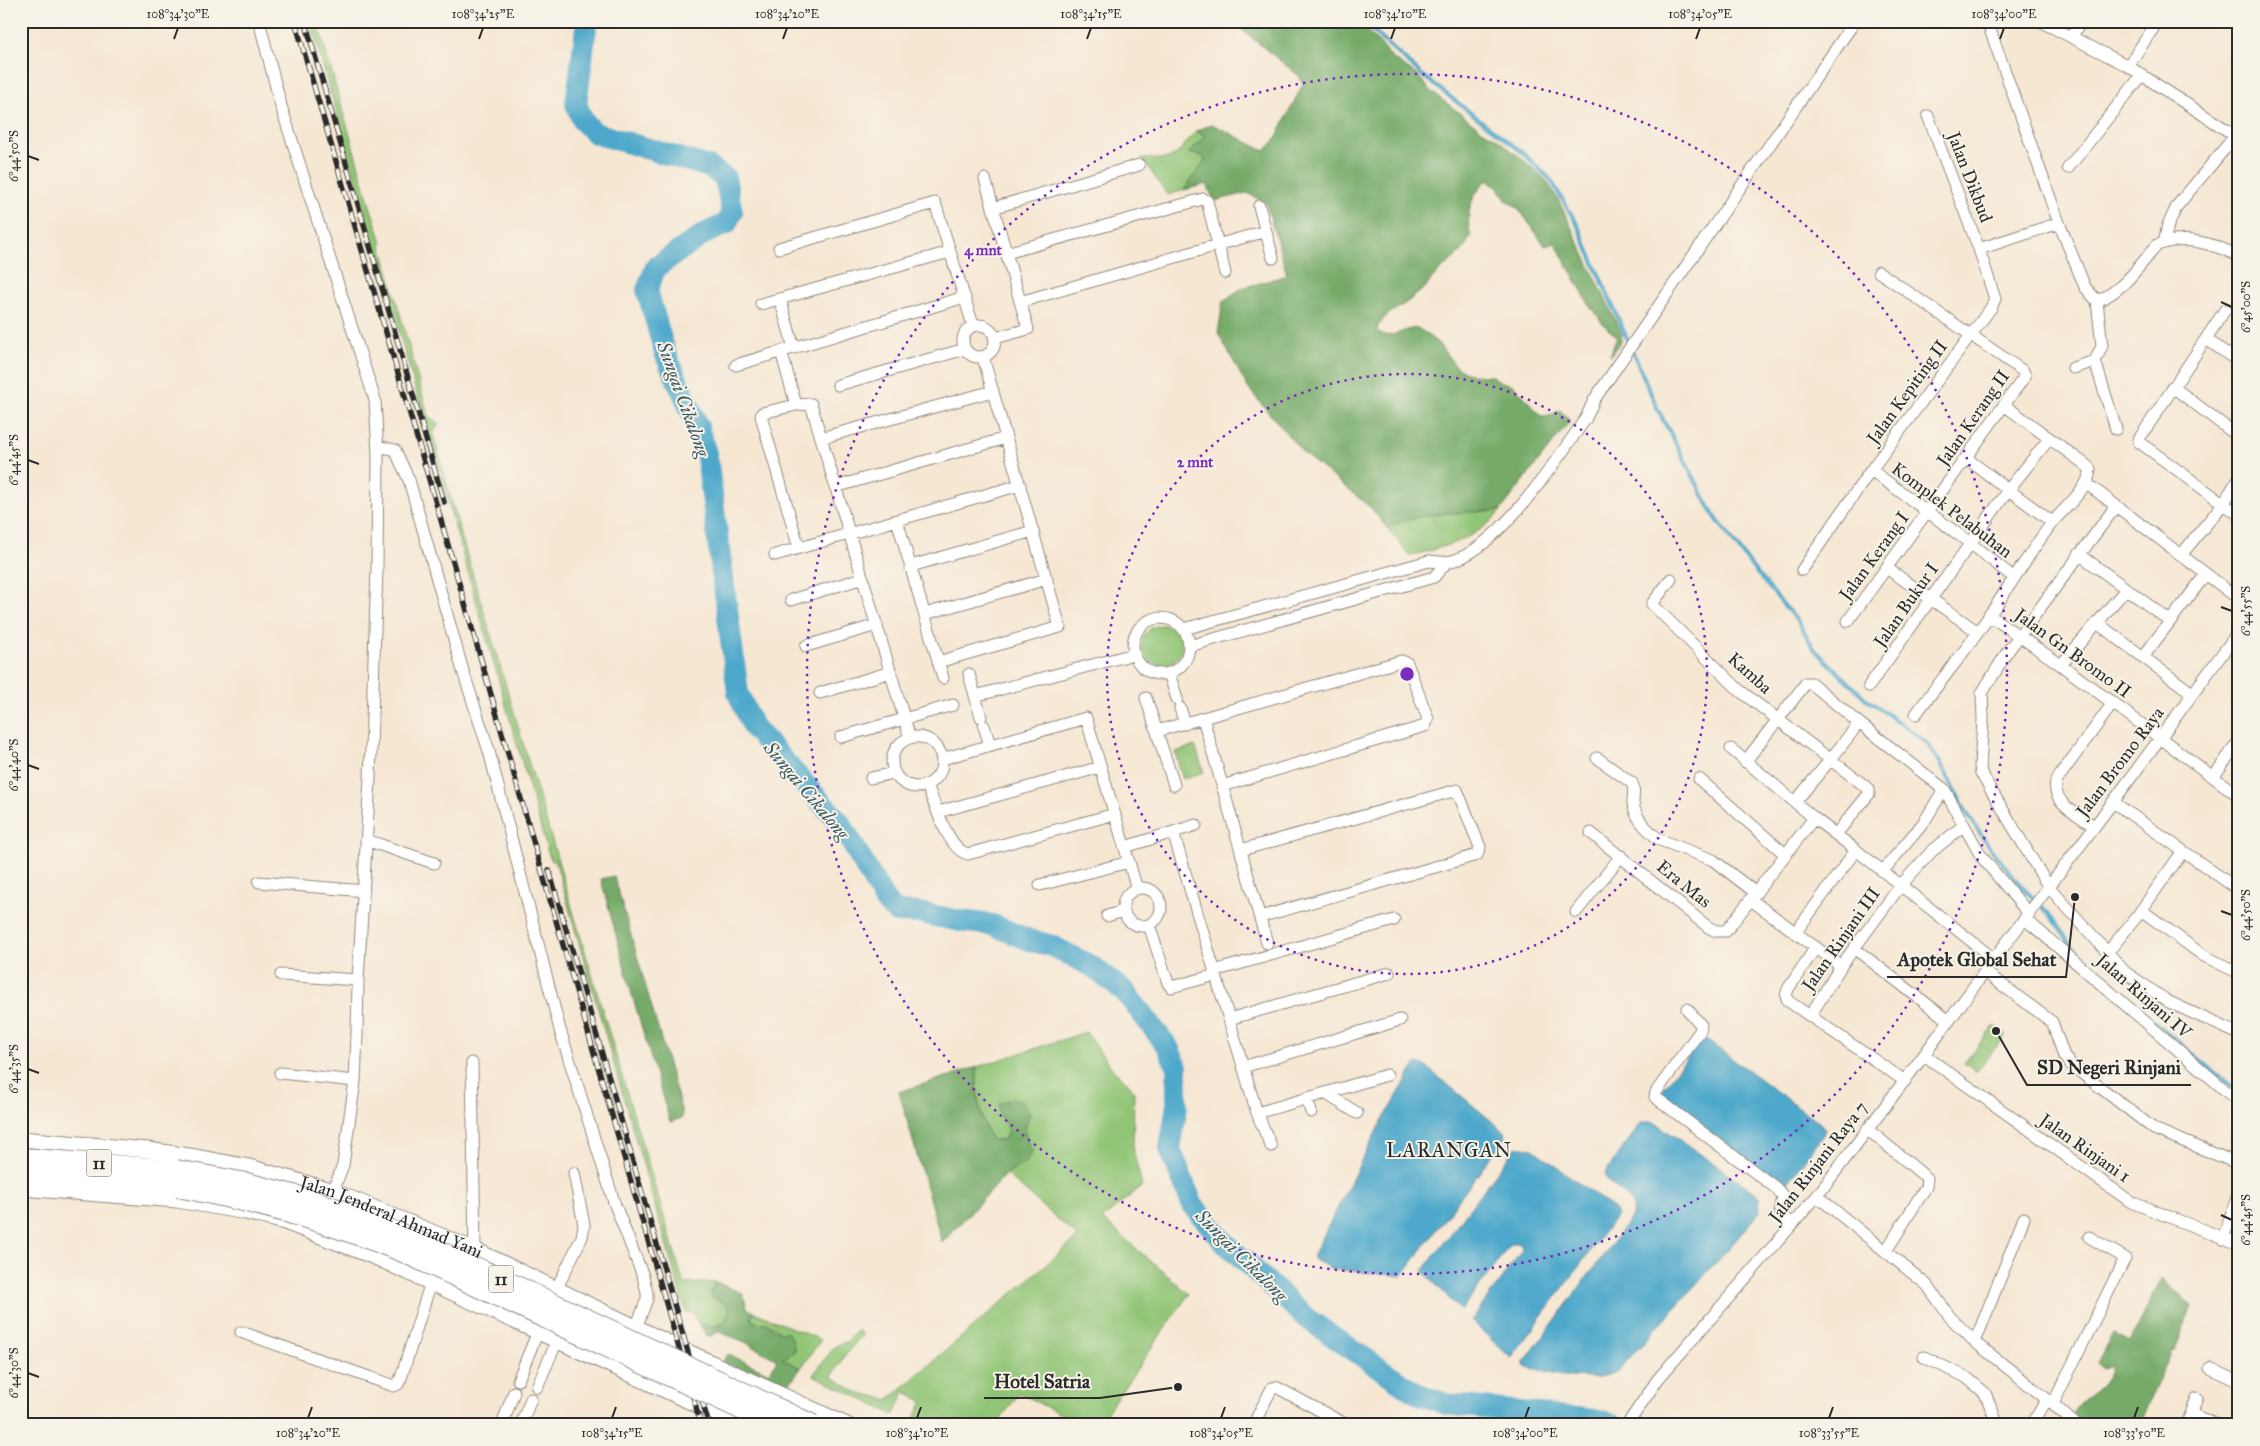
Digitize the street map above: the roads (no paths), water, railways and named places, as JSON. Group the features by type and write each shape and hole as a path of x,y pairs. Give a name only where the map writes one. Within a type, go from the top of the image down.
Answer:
{"highway":[{"name":"Jalan Jenderal Ahmad Yani","path":"21,1158 137,1174 178,1187 239,1199 298,1214 360,1234 403,1252 775,1425"},
{"name":"Jalan Jenderal Ahmad Yani","path":"21,1174 137,1174 176,1170 246,1183 305,1198 364,1218 818,1419"}],"street":[{"path":"259,21 281,106 372,387 375,400 378,446 370,779 358,980 355,1081 343,1165 334,1191"},
{"path":"1184,629 1428,561 1447,562 1484,544 1514,514 1586,418 1594,400 1855,21"},
{"path":"1987,21 2059,223 2085,287 2097,301 2102,346 2095,361 2116,428"},
{"path":"2040,21 2128,66 2237,137 2177,206 2168,225 2164,243"},
{"path":"2071,37 2082,21"},
{"path":"2128,66 2158,21"},
{"path":"2068,168 2142,75"},
{"name":"Jalan Dikbud","path":"1928,116 1979,249 1995,299 1971,334"},
{"path":"993,208 1138,164"},
{"path":"985,179 1028,328 995,338"},
{"path":"1006,253 1203,198 1206,201 1225,273"},
{"path":"779,248 933,202 937,205 974,325"},
{"path":"1259,206 1273,258"},
{"name":"Jalan Dikbud","path":"1979,249 2059,223"},
{"path":"1020,302 1266,231"},
{"path":"2097,301 2115,292 2125,283 2156,245 2182,239 2217,247 2239,256"},
{"path":"761,304 950,252"},
{"path":"1880,272 1971,334"},
{"path":"736,365 965,297"},
{"path":"780,299 794,348"},
{"path":"2225,310 2140,436 2139,442 2239,514"},
{"path":"974,325 987,327 992,331 995,338 993,350 983,357 972,356 965,349 964,335 974,325"},
{"name":"Jalan Kerang II","path":"1927,512 2024,378 2025,374 1971,334"},
{"name":"Jalan Kepiting II","path":"1802,570 1870,470 1971,334"},
{"path":"2206,339 2239,362"},
{"path":"838,385 965,349"},
{"path":"781,351 796,405"},
{"path":"938,662 967,665 1060,627 983,357"},
{"path":"2073,368 2095,361"},
{"path":"2173,387 2239,437"},
{"path":"820,438 993,391"},
{"path":"799,548 761,416 762,413 796,405 811,404 910,738"},
{"path":"1916,714 1978,632 2013,577 2052,522 2090,476 2090,469 2004,405"},
{"path":"835,487 1006,438"},
{"name":"Jalan Bukur I","path":"1869,686 2009,489 2049,439"},
{"path":"378,446 395,450 409,480 463,671 489,751 560,1030 615,1205 643,1276 647,1300 636,1328"},
{"path":"1966,458 2052,522"},
{"name":"Komplek Pelabuhan","path":"1870,470 2013,577"},
{"path":"2181,555 2223,504 2239,478"},
{"path":"2086,483 2239,599"},
{"path":"776,555 1020,485"},
{"path":"2116,506 2018,639 1982,693 1983,720 1980,766 1982,773 2046,888 2124,972 2169,1002 2239,1034"},
{"name":"Jalan Kerang I","path":"1848,621 1888,569 1927,512"},
{"path":"898,520 943,678"},
{"path":"911,566 1033,531"},
{"path":"2079,554 2170,621"},
{"path":"1190,646 1434,577 1447,562"},
{"path":"1888,569 1978,632"},
{"path":"2143,657 2206,574"},
{"path":"792,600 863,578"},
{"name":"Kamba","path":"1671,579 1652,604 1739,690 1869,789 1869,792 1836,834"},
{"path":"924,614 1047,580"},
{"path":"2061,666 2126,589"},
{"name":"Jalan Gn Bromo II","path":"1990,615 2018,639 2061,666 2239,796"},
{"path":"1168,619 1179,624 1184,629 1190,646 1184,663 1169,673 1152,673 1144,668 1134,654 1135,634 1148,621 1168,619"},
{"path":"2097,623 2192,693"},
{"path":"806,646 877,626"},
{"name":"Jalan Bromo Raya","path":"2029,914 2046,888 2113,802 2239,630"},
{"path":"975,696 1134,654"},
{"path":"1157,732 1401,661 1406,663 1428,718 1425,726 1222,786"},
{"path":"967,665 990,745"},
{"path":"820,693 891,672"},
{"path":"1169,673 1185,724"},
{"path":"1745,762 1808,682 1859,724 1944,788 1924,822 1882,871"},
{"path":"1146,698 1174,786"},
{"path":"2094,826 2061,802 2054,786 2113,703"},
{"path":"841,737 953,705"},
{"path":"942,759 1086,718 1137,889"},
{"path":"1203,718 1267,943"},
{"path":"1795,802 1859,724"},
{"path":"920,737 929,740 939,750 942,759 940,773 935,780 927,785 917,787 907,785 898,779 894,773 892,760 895,750 901,743 910,738 920,737"},
{"path":"2214,776 2239,741"},
{"path":"1731,749 1814,818 1994,959"},
{"path":"1597,758 1628,778 1632,783 1635,810 1641,822 1652,834 1660,840 1713,860 1796,932 1841,966"},
{"path":"938,812 1101,767"},
{"path":"871,778 894,773"},
{"path":"1699,779 1785,854"},
{"path":"927,785 953,845 968,854 1115,814"},
{"name":"Jalan Rinjani IV","path":"1944,788 1980,856 2029,914 2239,1102"},
{"path":"1241,850 1454,790 1459,792 1480,847 1477,855 1260,917"},
{"path":"2113,802 2239,890"},
{"path":"1754,897 1814,818"},
{"path":"1124,847 1196,825"},
{"name":"Jalan Rinjani III","path":"1905,1081 1810,1016 1841,966 1901,885 1931,852 1964,825"},
{"path":"1173,832 1257,1113 1271,1146"},
{"name":"Era Mas","path":"1591,833 1708,927 1716,931 1726,931 1754,897"},
{"path":"366,840 434,863"},
{"path":"1796,932 1856,850"},
{"path":"2107,953 2141,910 2183,851"},
{"path":"1576,912 1622,856"},
{"path":"1040,885 1129,862"},
{"path":"259,882 364,891"},
{"path":"1137,889 1150,890 1159,899 1161,908 1159,916 1149,925 1135,924 1129,920 1124,911 1126,897 1137,889"},
{"path":"2141,910 2204,956 2239,973"},
{"path":"1107,916 1124,911"},
{"name":"Jalan Rinjani Raya 7","path":"1630,1420 1658,1379 1817,1196 2029,914"},
{"path":"1149,925 1168,984 1171,987 1394,920"},
{"path":"1810,1016 1788,1001 1786,996 1788,989 1816,947"},
{"path":"1854,948 1949,1021"},
{"path":"1985,972 2052,1022 2064,1056 2070,1064 2154,1129 2239,1164"},
{"path":"1229,1019 1389,973"},
{"path":"281,975 358,980"},
{"path":"1687,1009 1701,1025 1700,1031 1656,1092 1655,1097 1776,1188 1783,1196 1780,1214 1792,1224"},
{"path":"1243,1067 1400,1020"},
{"name":"Jalan Rinjani 1","path":"1924,1055 2132,1202 2239,1244"},
{"path":"472,1063 475,1250"},
{"path":"280,1073 355,1081"},
{"path":"1257,1113 1388,1075"},
{"path":"1325,1093 1357,1113"},
{"path":"1308,1098 1311,1112"},
{"path":"1867,1129 1927,1178 1926,1187 1886,1251"},
{"name":"Jalan Jenderal Ahmad Yani","path":"21,1139 148,1150 196,1157 249,1167 334,1191 475,1250 557,1288 818,1419 847,1425"},
{"path":"518,1380 557,1288 582,1237 584,1225 574,1173"},
{"path":"21,1188 177,1200 246,1212 284,1222 331,1238 431,1282 741,1425"},
{"path":"2223,1238 2239,1191"},
{"path":"1817,1196 1927,1285 1950,1317 1974,1342 2076,1425"},
{"path":"1974,1342 2024,1218"},
{"path":"2033,1422 2050,1402 2125,1258 2089,1237"},
{"path":"241,1332 394,1386 398,1384 401,1378 431,1282"},
{"path":"537,1387 576,1298"},
{"path":"1924,1357 1966,1377 1985,1393 1998,1425"},
{"path":"2210,1368 2239,1382"},
{"path":"1253,1425 1272,1388 1276,1387 1329,1421 1347,1425"},
{"path":"502,1425 512,1397 529,1403 521,1425"},
{"path":"2186,1425 2197,1398"},
{"path":"794,1425 800,1416 809,1412 818,1419"},
{"path":"2191,1414 2217,1425"}],"water":[{"path":"1705,1039 1820,1123 1825,1129 1823,1135 1785,1187 1782,1187 1664,1097 1662,1099 1660,1093 1700,1041"},
{"path":"1416,1064 1424,1065 1504,1131 1505,1138 1402,1276 1332,1269 1312,1258 1376,1132"},
{"path":"1642,1122 1654,1122 1755,1192 1759,1196 1760,1211 1731,1246 1617,1372 1606,1376 1583,1378 1558,1375 1524,1366 1524,1362 1633,1215 1633,1207 1630,1200 1609,1183 1605,1173"},
{"path":"1518,1146 1533,1149 1614,1209 1617,1215 1511,1358 1471,1321 1521,1252 1522,1247 1518,1243 1510,1245 1461,1311 1423,1271"}],"waterway":[{"name":"Sungai Cikalong","path":"587,21 576,104 583,121 595,133 709,167 725,178 732,212 726,224 704,234 656,267 647,290 665,353 697,424 707,457 738,693 753,727 841,824 885,901 896,912 920,913 993,925 1029,940 1052,946 1093,967 1124,991 1168,1047 1177,1067 1177,1105 1170,1149 1192,1204 1223,1241 1306,1318 1416,1393 1446,1404 1595,1420 1613,1425"},
{"path":"1362,21 1423,76 1522,152 1551,180 1577,224 1659,412 1713,514 1755,571 1798,622 1815,650 1864,697 1927,743 1989,847 2024,889 2048,913 2081,958 2112,987"},
{"path":"2141,1011 2239,1092"}],"railway":[{"path":"295,21 440,517 701,1425"},
{"path":"305,21 444,502"},
{"path":"549,870 709,1425"}],"place":[{"name":"Apotek Global Sehat","path":"2075,897"},
{"name":"SD Negeri Rinjani","path":"1996,1031"},
{"name":"Hotel Satria","path":"1178,1387"}],"district":[{"name":"LARANGAN","path":"1449,1150"}]}
